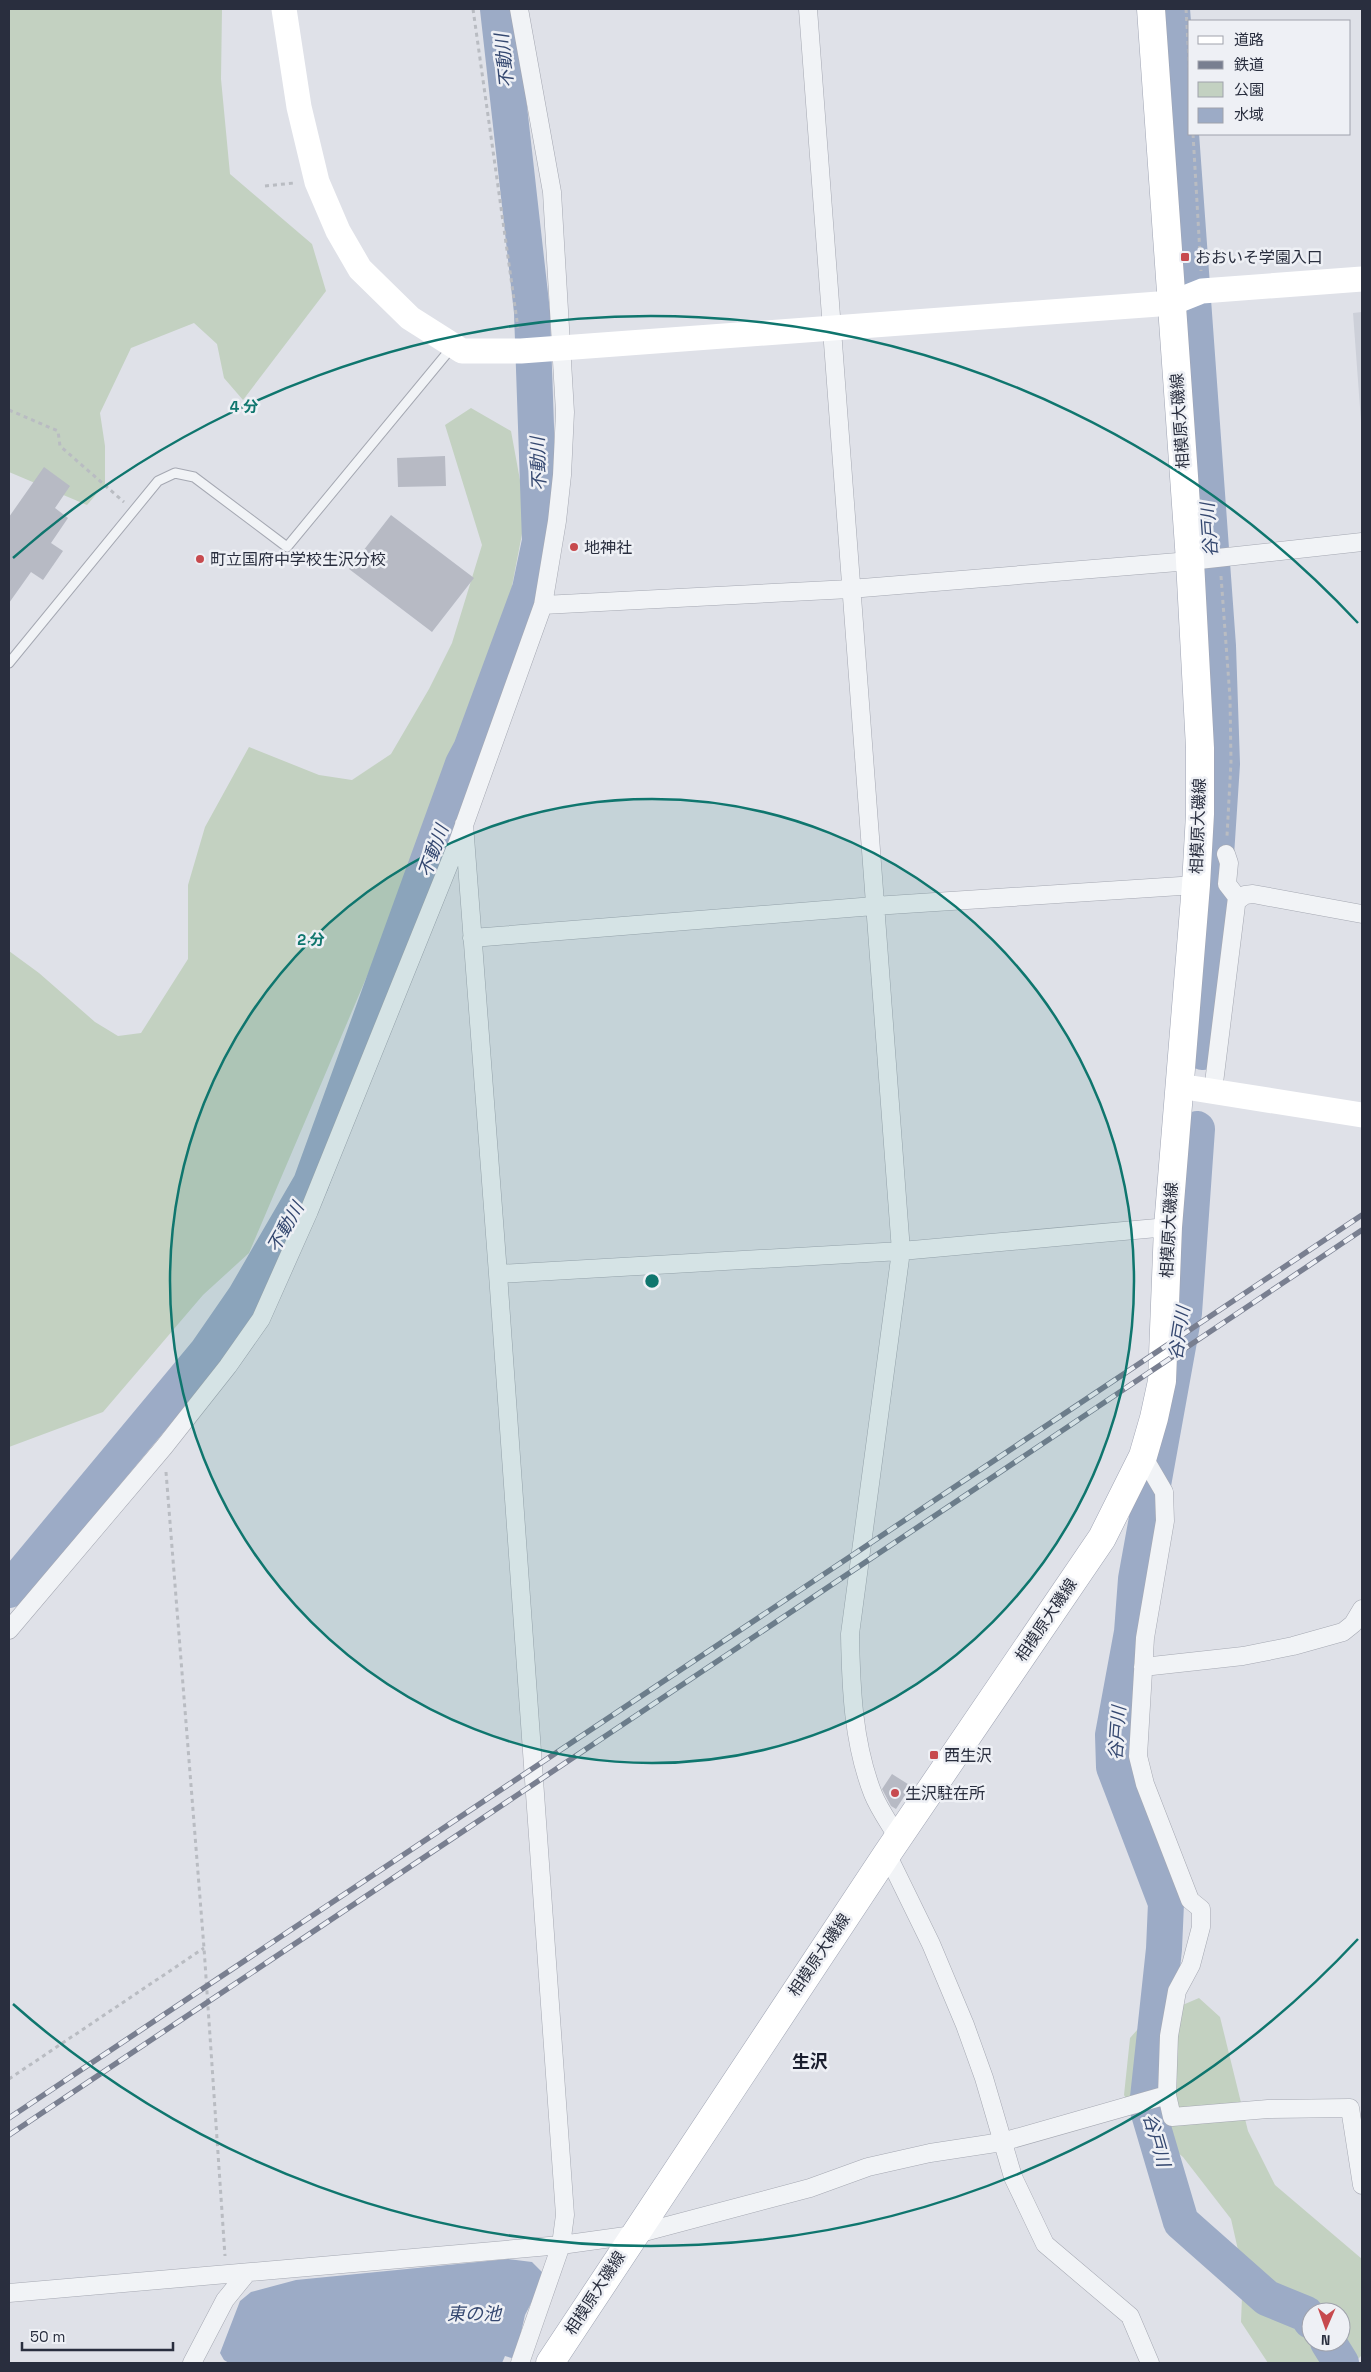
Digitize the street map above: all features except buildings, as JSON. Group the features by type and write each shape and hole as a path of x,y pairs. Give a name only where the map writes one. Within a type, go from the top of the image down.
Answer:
{"main road":[{"name":"相模原大磯線","path":"550,2363 892,1846 1102,1538 1148,1462 1154,1418 1162,1381 1168,1227 1196,885 1200,814 1200,748 1207,559 1186,298 1151,9"}],"street":[{"path":"284,9 299,107 317,182 338,231 360,269 410,318 462,351 521,351 831,329 1186,298 1362,280"},
{"path":"9,1630 164,1446 228,1366 261,1319 310,1211 458,842 543,605 562,474 565,412 552,192 519,9"},
{"path":"808,9 901,1251 850,1634 851,1687 858,1744 873,1795 892,1846 965,2025 984,2078 1013,2177 1045,2244 1130,2316 1150,2363"},
{"path":"543,605 850,589 1207,559 1362,542"},
{"path":"464,824 564,2206 561,2245 520,2363"},
{"path":"1213,1091 1237,901 1237,897 1227,884 1229,863 1226,854"},
{"path":"472,938 874,906 1196,885"},
{"path":"1237,901 1245,895 1253,894 1362,914"},
{"path":"1179,1086 1362,1115"},
{"path":"498,1274 901,1251 1168,1227"},
{"path":"1148,1462 1164,1492 1165,1521 1145,1638 1138,1756 1145,1784 1190,1900 1201,1910 1200,1927 1191,1965 1177,1991 1169,2036 1163,2096 1172,2117 1268,2108 1350,2108 1362,2185"},
{"path":"1143,1667 1243,1656 1293,1646 1343,1632 1353,1624 1362,1609"},
{"path":"9,2293 561,2245 633,2235 810,2188 868,2167 930,2153 1002,2142 1137,2105 1163,2096"},
{"path":"196,2361 225,2300 246,2273"}],"lane":[{"path":"9,664 158,481 175,473 194,477 287,547 453,346"}],"path":[{"path":"472,9 521,351"},
{"path":"1186,9 1188,43"},
{"path":"1186,298 1193,135"},
{"path":"265,186 317,182"},
{"path":"9,410 58,431 60,446 134,511"},
{"path":"1207,559 1230,698 1231,762 1226,854"},
{"path":"164,1446 204,1948 226,2274"},
{"path":"9,2079 204,1948"}],"shaded area":[{"path":"1362,312 1362,435 1353,313"}],"green space":[{"path":"9,9 222,9 221,79 230,174 312,244 326,291 243,400 224,378 217,344 194,323 131,348 100,413 105,446 105,484 87,505 9,472"},
{"path":"471,408 511,431 526,513 504,628 402,894 249,1253 203,1295 103,1412 9,1447 9,951 39,973 95,1022 118,1036 141,1033 188,959 188,885 205,827 249,747 319,775 352,780 391,754 429,689 452,643 482,545 445,425"},
{"path":"1199,1998 1220,2017 1248,2131 1275,2185 1362,2259 1362,2355 1354,2363 1268,2363 1241,2322 1243,2272 1231,2219 1183,2157 1138,2120 1124,2095 1130,2038 1145,2021"}],"water":[{"name":"東の池","path":"508,2259 532,2262 542,2272 540,2286 525,2315 515,2359 505,2356 502,2363 229,2363 224,2360 220,2353 240,2301 251,2292 296,2280"}],"waterway":[{"name":"不動川","path":"9,1590 207,1352 245,1297 311,1183 463,764 471,749 530,589 540,541 532,312 498,9"},
{"name":"谷戸川","path":"1172,9 1218,646 1222,764 1203,1052"},
{"name":"谷戸川","path":"1197,1129 1184,1313 1136,1579 1132,1632 1113,1735 1114,1767 1166,1903 1164,1949 1147,2107 1181,2222 1267,2298 1301,2312"},
{"name":"谷戸川","path":"1334,2352 1341,2363"}],"railway":[{"path":"9,2118 1362,1215"},
{"path":"9,2135 1362,1230"}],"place":[{"name":"おおいそ学園入口","path":"1185,257"},
{"name":"地神社","path":"574,547"},
{"name":"町立国府中学校生沢分校","path":"200,559"},
{"name":"西生沢","path":"934,1755"},
{"name":"生沢駐在所","path":"895,1793"}],"district":[{"name":"生沢","path":"810,2061"}]}
